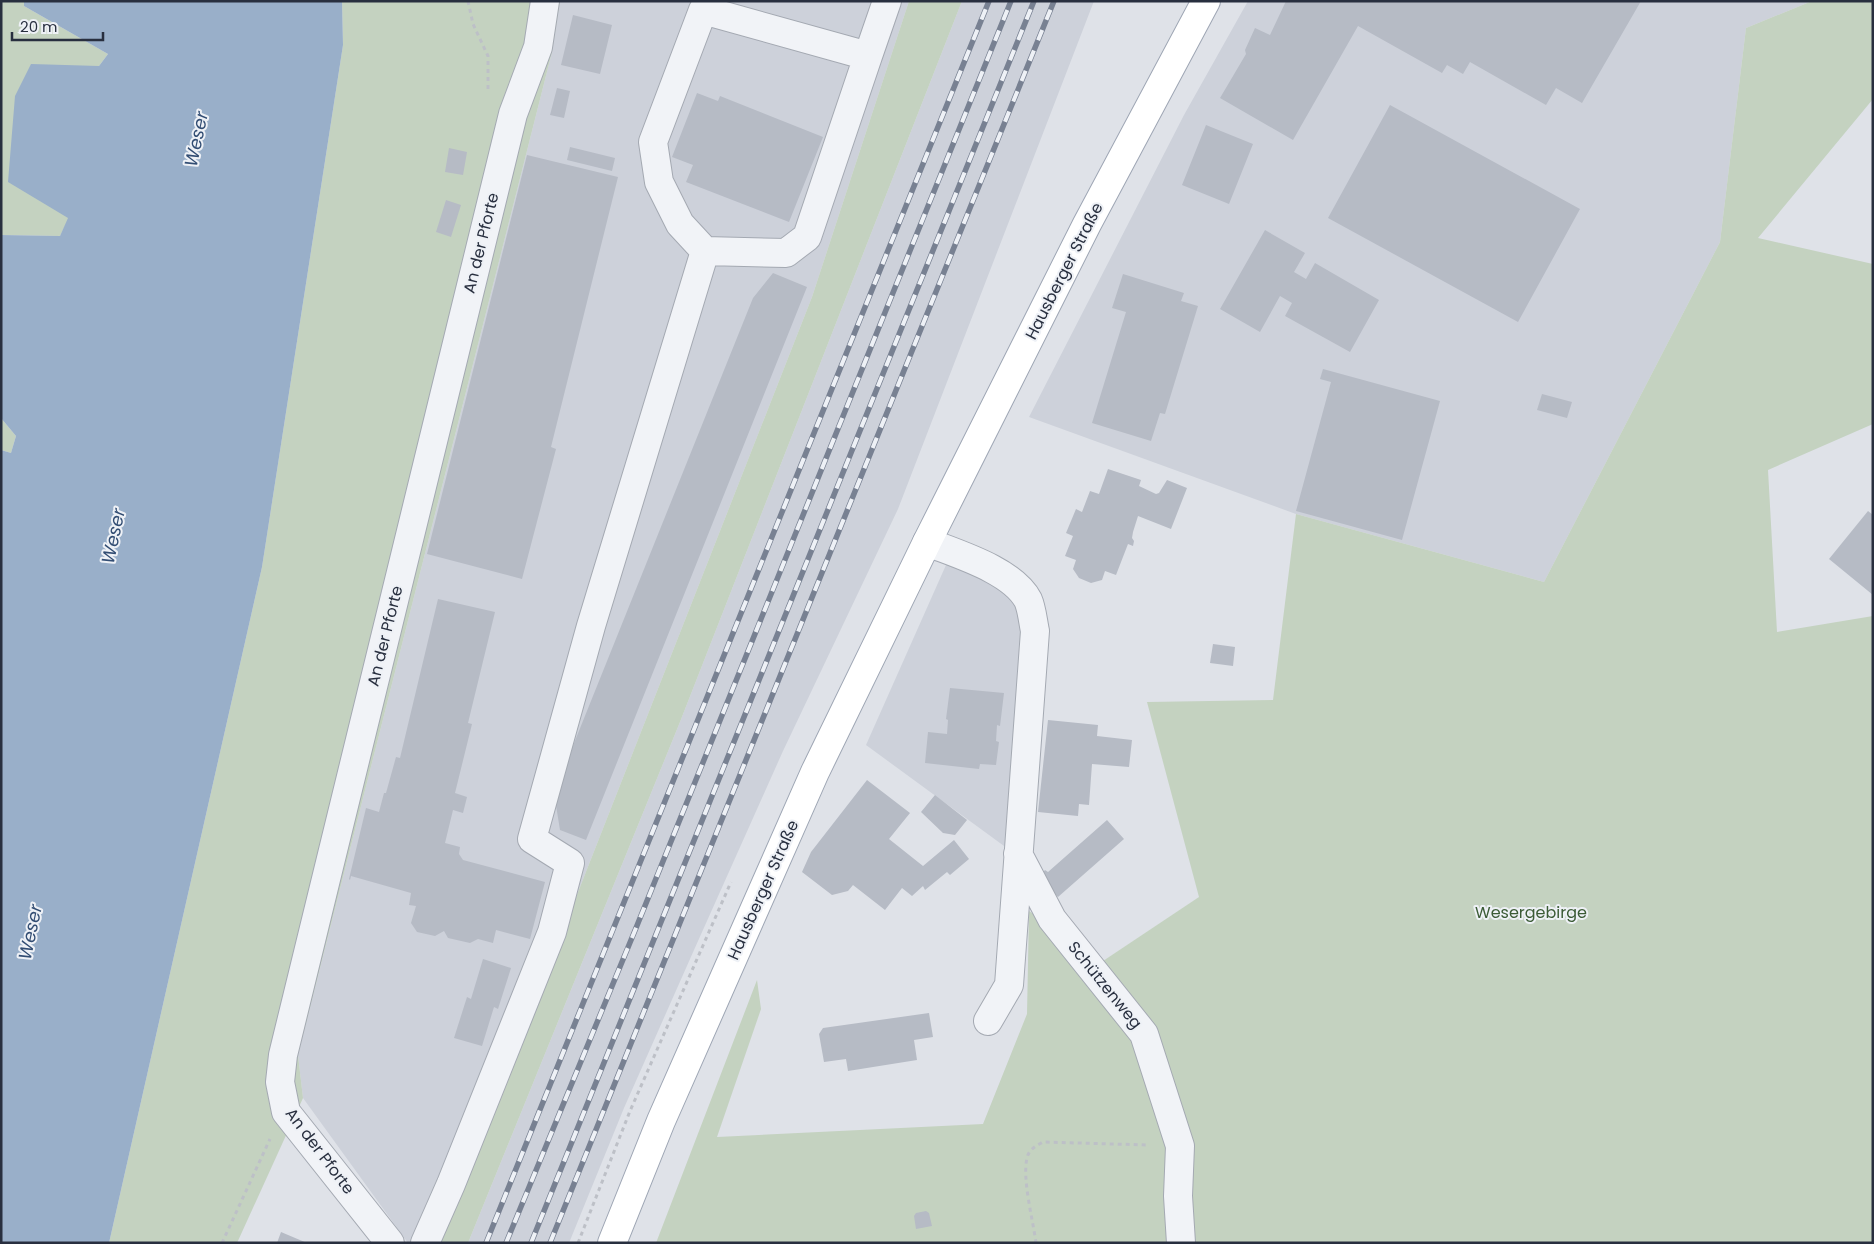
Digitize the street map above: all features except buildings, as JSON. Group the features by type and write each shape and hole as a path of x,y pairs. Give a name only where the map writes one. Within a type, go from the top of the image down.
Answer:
{"main road":[{"name":"Hausberger Straße","path":"612,1243 661,1121 815,772 927,542 1087,224 1206,1"}],"street":[{"name":"An der Pforte","path":"390,1243 286,1112 280,1082 283,1055 513,114 538,47 545,1"},
{"path":"868,56 703,10 653,142 660,182 676,216 680,224 705,251 786,253 806,237 887,1"},
{"path":"425,1243 451,1184 552,932 570,864 532,839 594,617 705,251"},
{"path":"927,542 992,570 1012,582 1028,600 1035,631 1009,985 988,1021"},
{"name":"Schützenweg","path":"1018,854 1052,919 1144,1034 1180,1146 1178,1196 1181,1243"}],"path":[{"path":"468,1 473,24 488,56 488,110 513,114"},
{"path":"222,1243 274,1130 286,1112"},
{"path":"1036,1243 1026,1179 1027,1157 1033,1148 1043,1142 1180,1146"}],"shaded area":[{"path":"560,1 909,1 812,297 440,1243 408,1243 303,1098 298,1055 552,52"},
{"path":"962,1 1094,1 898,509 783,751 624,1108 569,1243 468,1243 680,722"},
{"path":"1248,1 1812,1 1746,28 1720,242 1544,582 1296,514 1029,417 1184,115"},
{"path":"950,556 1027,601 1015,854 866,745"}],"green space":[{"path":"1,1 24,1 24,6 108,54 99,66 69,218 60,236 1,235"},
{"path":"342,1 560,1 552,52 298,1055 303,1098 237,1243 109,1243 262,567 343,45"},
{"path":"909,1 962,1 680,722 468,1243 440,1243 812,297"},
{"name":"Wesergebirge","path":"1812,1 1873,1 1873,99 1758,238 1873,264 1873,424 1768,470 1777,632 1873,616 1873,1243 656,1243 757,980 761,1009 717,1137 983,1124 1027,1014 1029,911 1103,961 1199,897 1147,702 1273,700 1296,514 1544,582 1720,242 1746,28"},
{"path":"1,418 16,436 11,453 1,450"}],"water":[{"name":"Weser","path":"24,1 342,1 343,45 262,567 109,1243 1,1243 1,450 11,453 16,436 1,418 1,235 60,236 68,218 8,182 15,96 31,64 99,66 108,54 24,6"}],"railway":[{"path":"486,1243 989,1"},
{"path":"506,1243 636,928 1011,1"},
{"path":"531,1243 1034,1"},
{"path":"550,1243 1054,1"}]}
